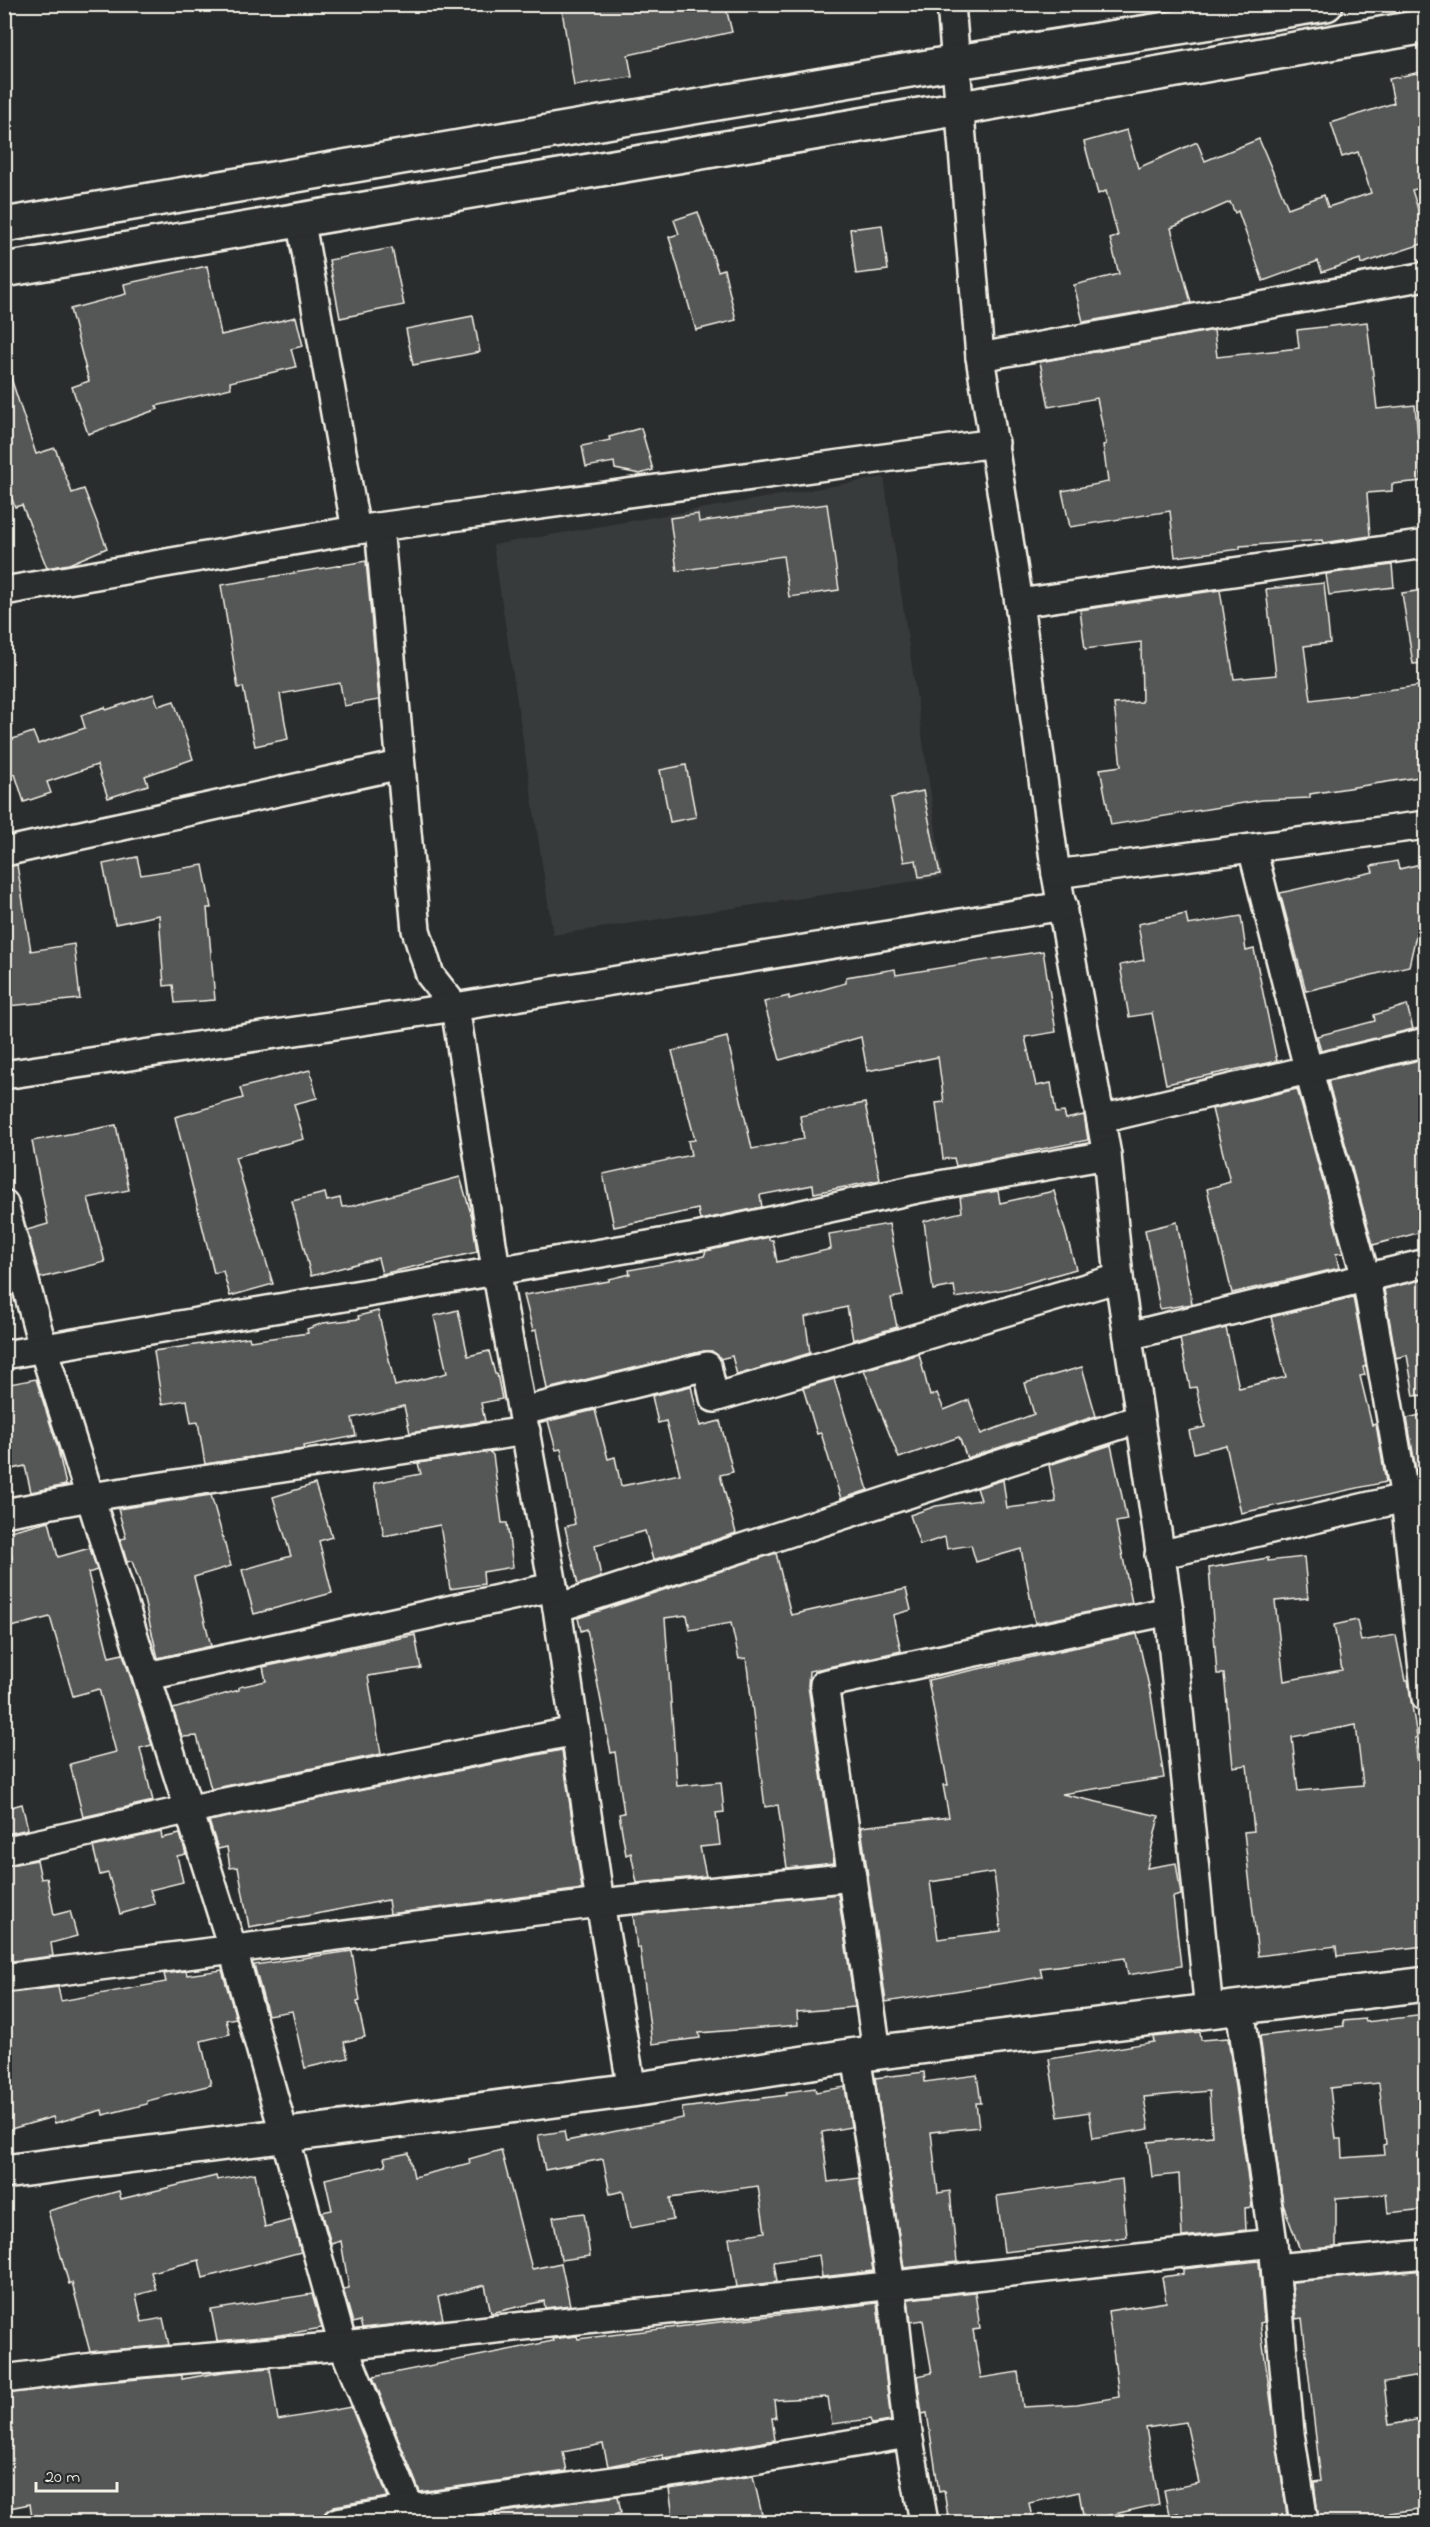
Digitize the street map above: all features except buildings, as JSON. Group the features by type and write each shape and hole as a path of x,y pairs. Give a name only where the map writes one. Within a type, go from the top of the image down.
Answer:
{"street":[{"path":"951,4 980,357 1019,603 1056,874 1064,906 1107,1155 1119,1278 1225,2009 1275,2255 1290,2433 1304,2523"},
{"path":"4,225 957,62 1326,4"},
{"path":"4,270 300,218 961,108 1425,26"},
{"path":"300,218 368,529 400,765 416,930 430,975 455,1007 496,1269 555,1598 600,1903 632,2090"},
{"path":"980,357 1425,276"},
{"path":"4,591 368,529 995,443"},
{"path":"1019,603 1425,544"},
{"path":"4,852 400,765"},
{"path":"1056,874 1425,825"},
{"path":"1252,848 1309,1072 1366,1278 1415,1495 1425,1698"},
{"path":"4,1075 455,1007 1064,906"},
{"path":"1101,1119 1309,1072 1425,1042"},
{"path":"4,1355 496,1269 700,1236 916,1189 1107,1155"},
{"path":"4,1203 43,1348 233,1950 287,2137 343,2346 412,2516"},
{"path":"1128,1336 1425,1263"},
{"path":"4,1513 524,1421 707,1366 714,1398 1119,1278"},
{"path":"148,1676 555,1598 1139,1419"},
{"path":"1159,1555 1415,1495"},
{"path":"924,2523 908,2434 866,2054 852,1877 824,1684 1169,1611"},
{"path":"4,1851 190,1809 575,1731"},
{"path":"4,1978 600,1903 852,1877"},
{"path":"4,2172 287,2137 632,2090 866,2054 1425,1984"},
{"path":"4,2379 93,2367 343,2346 891,2285 1275,2255 1425,2254"},
{"path":"337,2523 412,2516 908,2434"}],"shaded area":[{"path":"884,477 943,877 553,935 493,545"}]}
